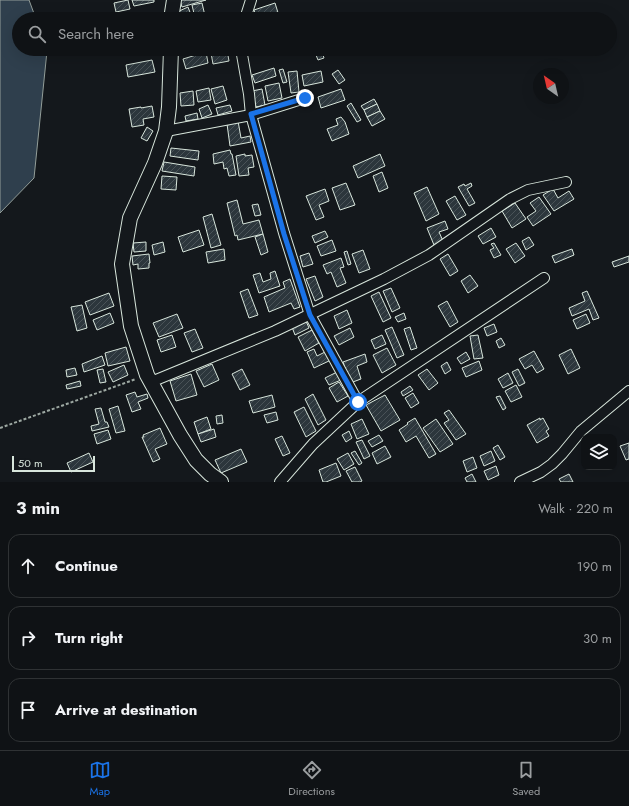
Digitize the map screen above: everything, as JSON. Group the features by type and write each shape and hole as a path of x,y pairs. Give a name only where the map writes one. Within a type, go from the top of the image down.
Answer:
{"street":[{"path":"172,12 174,0"},
{"path":"248,12 251,0"},
{"path":"171,56 169,108 166,131 130,218 122,264 131,326 149,379 180,435 196,460 210,474 221,482"},
{"path":"242,56 251,114 284,234 310,315 358,402"},
{"path":"166,131 251,114 305,98"},
{"path":"149,379 275,331 310,315 384,280 429,255 510,199 528,190 566,182"},
{"path":"280,482 313,444 358,402 544,278"},
{"path":"520,482 541,472 552,464 581,431 629,391"}],"path":[{"path":"0,428 149,379"}],"water":[{"path":"0,0 29,0 33,12 12,12 12,56 46,56 34,178 0,213"}],"building":[{"path":"128,0 130,9 116,12 114,3"},
{"path":"132,0 154,0 154,2 134,6"},
{"path":"180,0 206,0 182,7"},
{"path":"202,3 204,12 194,12 192,5"},
{"path":"275,3 278,12 255,12 254,10"},
{"path":"188,7 190,12 177,12"},
{"path":"193,56 207,56 208,63 186,69 183,59"},
{"path":"212,56 228,56 229,61 213,64"},
{"path":"316,56 323,56 324,58 318,60"},
{"path":"152,60 155,72 128,77 126,65"},
{"path":"274,68 276,76 255,83 252,75"},
{"path":"283,69 287,82 283,83 279,70"},
{"path":"338,70 345,80 339,84 332,74"},
{"path":"297,71 299,92 291,93 288,72"},
{"path":"321,71 323,82 304,86 302,75"},
{"path":"279,83 282,98 268,101 265,86"},
{"path":"223,86 227,100 215,104 211,89"},
{"path":"209,88 211,100 198,102 196,91"},
{"path":"262,89 265,105 256,107 252,91"},
{"path":"341,89 345,100 321,108 318,97"},
{"path":"193,91 194,105 181,106 180,93"},
{"path":"374,99 377,104 364,110 361,106"},
{"path":"351,103 361,120 357,122 347,106"},
{"path":"377,104 380,111 367,117 364,110"},
{"path":"208,105 212,114 202,118 199,109"},
{"path":"230,105 232,111 218,115 216,108"},
{"path":"152,106 154,117 143,119 144,125 132,127 129,109"},
{"path":"380,111 385,119 372,126 367,117"},
{"path":"197,113 198,119 186,121 185,116"},
{"path":"341,117 345,122 349,134 332,141 327,129 338,125 336,119"},
{"path":"238,121 241,138 250,136 251,142 230,146 227,124"},
{"path":"147,127 153,131 147,141 141,138"},
{"path":"171,148 199,151 198,160 170,156"},
{"path":"230,150 236,175 229,176 227,168 224,169 223,162 214,164 213,154"},
{"path":"245,154 245,156 252,155 254,167 248,168 249,175 239,176 236,156"},
{"path":"380,154 385,166 358,178 353,166"},
{"path":"164,162 195,167 194,176 162,171"},
{"path":"382,172 388,188 379,192 373,176"},
{"path":"162,176 177,177 176,190 161,189"},
{"path":"346,183 355,205 340,210 332,188"},
{"path":"471,183 472,186 467,189 475,203 469,206 458,187"},
{"path":"427,187 439,214 426,221 414,193"},
{"path":"325,189 329,201 319,205 324,217 316,220 306,196"},
{"path":"553,189 558,198 569,191 574,199 554,211 543,195"},
{"path":"455,196 466,215 457,220 446,201"},
{"path":"539,197 551,214 533,226 527,217 536,211 530,203"},
{"path":"237,200 243,224 259,220 263,234 238,240 237,235 235,236 227,203"},
{"path":"515,203 526,219 512,228 502,211"},
{"path":"258,204 261,215 255,216 252,205"},
{"path":"212,214 221,245 211,248 203,217"},
{"path":"445,221 448,229 439,232 443,241 434,245 427,228"},
{"path":"491,228 496,237 483,244 478,236"},
{"path":"199,230 204,245 183,252 178,237"},
{"path":"325,231 328,237 315,243 312,236"},
{"path":"263,234 268,252 261,255 255,237"},
{"path":"529,237 534,245 526,250 522,241"},
{"path":"332,240 336,251 321,256 317,246"},
{"path":"146,242 146,251 134,252 133,243"},
{"path":"163,242 165,252 154,255 152,245"},
{"path":"494,243 501,255 494,258 490,250 494,248 491,244"},
{"path":"516,243 525,256 515,263 506,249"},
{"path":"224,249 225,260 208,263 206,252"},
{"path":"572,249 574,255 555,263 552,256"},
{"path":"363,250 370,269 359,273 352,254"},
{"path":"347,251 351,264 348,265 344,252"},
{"path":"309,253 313,264 303,267 300,256"},
{"path":"149,254 149,268 138,269 138,264 133,265 132,256"},
{"path":"448,254 458,271 450,276 440,259"},
{"path":"629,256 629,262 614,267 612,262"},
{"path":"341,258 344,267 340,268 346,283 337,287 331,272 327,274 323,265"},
{"path":"275,271 280,286 259,293 253,275 260,273 263,282 271,279 270,273"},
{"path":"470,275 478,286 468,293 461,281"},
{"path":"315,276 323,297 315,301 306,279"},
{"path":"290,279 300,307 294,309 291,303 269,312 264,297 285,288 283,282"},
{"path":"391,288 400,308 392,312 383,291"},
{"path":"248,289 258,315 249,318 240,292"},
{"path":"587,291 599,318 593,320 589,309 572,316 569,308 585,301 582,293"},
{"path":"379,292 391,318 383,322 371,296"},
{"path":"109,293 114,306 90,315 85,302"},
{"path":"447,301 458,322 450,327 438,306"},
{"path":"82,305 87,328 77,331 71,307"},
{"path":"347,310 352,323 339,329 334,316"},
{"path":"110,313 114,323 97,330 93,320"},
{"path":"404,313 406,319 398,322 395,317"},
{"path":"177,314 183,328 159,337 153,323"},
{"path":"586,314 590,323 577,329 573,320"},
{"path":"306,321 309,328 295,335 292,327"},
{"path":"494,324 497,332 487,336 484,328"},
{"path":"392,327 404,355 397,358 385,330"},
{"path":"410,327 417,348 411,350 404,329"},
{"path":"350,328 354,337 339,345 334,336"},
{"path":"195,329 203,348 192,352 184,333"},
{"path":"312,330 319,343 305,351 298,337"},
{"path":"172,335 176,347 161,352 157,340"},
{"path":"382,335 386,344 375,349 371,340"},
{"path":"478,335 483,358 474,359 470,336"},
{"path":"501,338 505,345 499,348 496,341"},
{"path":"126,347 130,361 108,366 105,353"},
{"path":"387,348 396,365 382,373 373,355"},
{"path":"314,349 317,356 327,351 331,360 314,368 307,352"},
{"path":"571,349 580,368 568,374 559,355"},
{"path":"534,351 544,369 537,373 532,365 525,369 519,359"},
{"path":"466,352 470,359 461,364 457,358"},
{"path":"365,354 367,362 357,366 361,379 350,383 343,362"},
{"path":"102,356 105,365 84,372 82,364"},
{"path":"479,361 482,370 466,377 462,368"},
{"path":"447,362 451,370 445,374 441,366"},
{"path":"212,364 219,380 204,387 196,371"},
{"path":"124,365 128,375 113,382 108,372"},
{"path":"75,368 77,375 67,377 66,370"},
{"path":"103,369 106,382 100,383 97,370"},
{"path":"242,369 250,385 240,390 232,374"},
{"path":"427,369 438,383 429,390 418,375"},
{"path":"518,369 525,383 519,386 512,372"},
{"path":"337,372 341,380 329,385 325,378"},
{"path":"508,373 513,383 503,388 498,379"},
{"path":"191,374 197,395 176,401 170,381"},
{"path":"80,381 81,386 67,389 66,385"},
{"path":"339,382 348,396 337,402 329,388"},
{"path":"516,385 522,397 511,402 505,391"},
{"path":"410,386 413,390 403,396 401,392"},
{"path":"135,392 137,397 147,394 148,398 138,402 141,409 132,412 126,395"},
{"path":"413,393 419,403 411,408 405,398"},
{"path":"313,394 326,420 318,425 305,399"},
{"path":"272,395 275,407 253,413 249,401"},
{"path":"385,395 400,420 381,431 366,405"},
{"path":"500,396 506,408 503,410 496,397"},
{"path":"118,406 125,431 116,433 109,409"},
{"path":"304,407 316,431 306,437 294,412"},
{"path":"101,408 105,422 107,422 109,427 92,431 91,426 99,424 95,409"},
{"path":"449,410 466,434 456,440 444,423 449,420 444,413"},
{"path":"276,412 278,420 267,423 264,415"},
{"path":"222,415 223,423 217,424 216,416"},
{"path":"207,417 211,429 198,434 194,422"},
{"path":"415,418 436,454 429,458 416,436 406,442 399,430"},
{"path":"540,418 540,420 543,418 549,429 546,431 549,436 537,443 527,425"},
{"path":"362,419 369,434 357,439 351,424"},
{"path":"436,419 453,444 440,452 423,428"},
{"path":"160,428 167,444 155,449 160,459 153,462 142,437 144,437 143,435"},
{"path":"214,429 216,437 201,442 198,434"},
{"path":"108,430 111,439 97,444 94,434"},
{"path":"349,431 352,438 346,442 342,435"},
{"path":"379,435 383,441 372,447 368,441"},
{"path":"282,436 290,453 283,456 275,439"},
{"path":"362,440 370,456 364,459 356,442"},
{"path":"629,443 629,459 626,460 620,446"},
{"path":"498,445 505,457 500,460 493,448"},
{"path":"385,446 391,457 377,464 372,453"},
{"path":"241,449 247,462 221,473 215,460"},
{"path":"355,451 362,463 359,465 351,453"},
{"path":"491,451 495,461 484,466 480,456"},
{"path":"89,453 93,462 71,472 67,463"},
{"path":"348,453 354,464 344,470 337,459"},
{"path":"473,457 477,468 467,472 463,461"},
{"path":"336,463 341,476 323,482 319,470"},
{"path":"496,466 499,475 488,480 484,471"},
{"path":"355,467 362,481 360,482 352,482 346,471"},
{"path":"472,474 476,482 467,482 465,478"},
{"path":"569,474 573,482 561,482 559,479"}],"route":[{"path":"305,98 251,114 284,234 310,315 358,402"}]}
